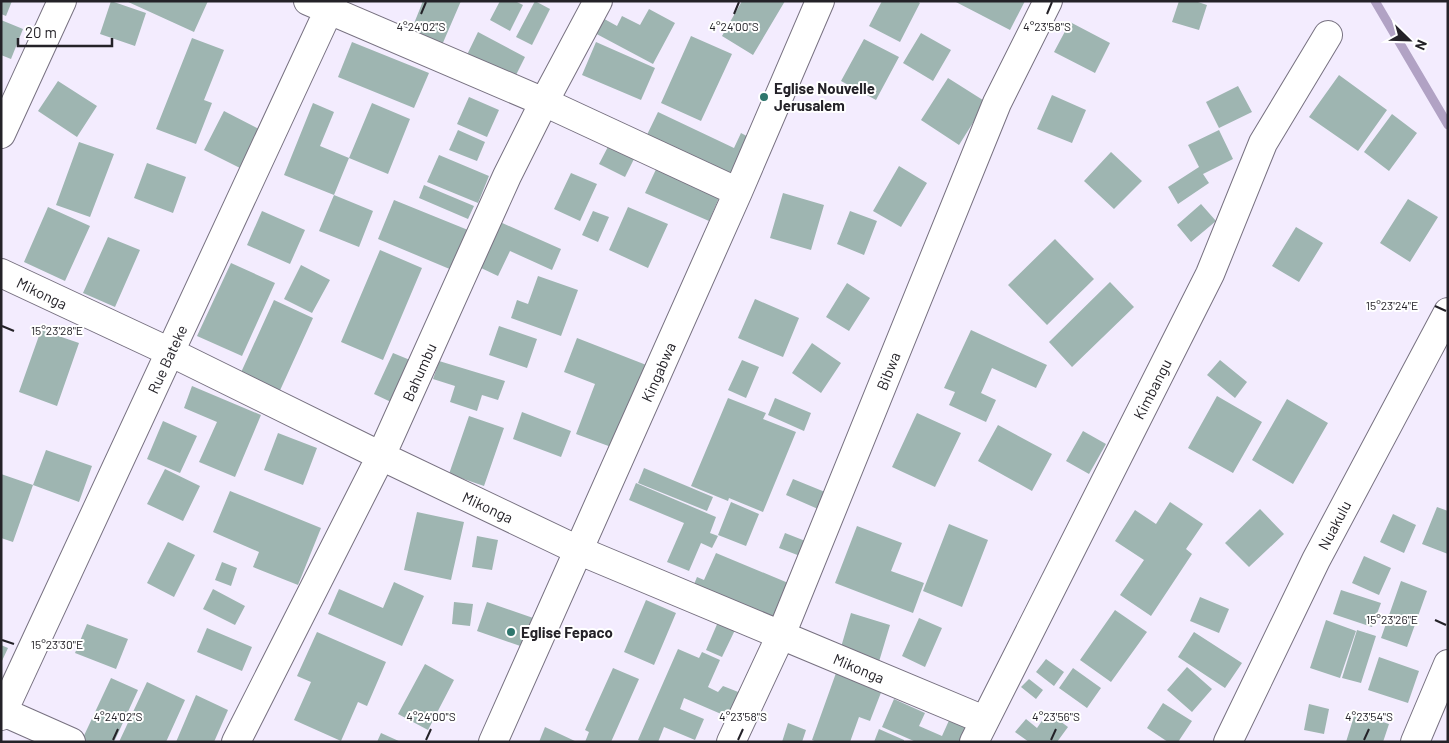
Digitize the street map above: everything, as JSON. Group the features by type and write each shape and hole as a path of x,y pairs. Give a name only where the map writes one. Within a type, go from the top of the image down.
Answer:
{"street":[{"path":"1,134 62,1"},
{"name":"Bahumbu","path":"236,742 381,456 507,176 598,1"},
{"name":"Kingabwa","path":"493,742 580,551 820,1"},
{"name":"Bibwa","path":"731,742 780,636 997,103 1048,1"},
{"path":"323,4 544,102 738,192"},
{"name":"Rue Bateke","path":"2,713 170,352 323,4"},
{"name":"Kimbangu","path":"979,731 1210,274 1263,143 1328,35"},
{"name":"Mikonga","path":"1,273 170,352 580,551 780,636 979,731"},
{"name":"Nuakulu","path":"1228,742 1316,560 1448,312"},
{"path":"1415,742 1448,664"},
{"path":"2,713 71,742"}],"building":[{"path":"1,1 12,1 6,16 1,14"},
{"path":"111,1 146,13 135,46 100,34"},
{"path":"126,1 208,1 194,32"},
{"path":"423,1 461,1 442,45 411,31"},
{"path":"500,1 515,1 523,5 510,31 490,20"},
{"path":"535,1 550,9 532,45 516,37"},
{"path":"742,1 785,1 753,55 722,36"},
{"path":"882,1 917,1 920,3 900,42 869,26"},
{"path":"954,1 1025,1 1010,30"},
{"path":"1179,1 1195,1 1207,5 1199,30 1172,22"},
{"path":"649,9 675,23 653,64 591,31 599,16 617,26 622,16 640,25"},
{"path":"1,20 23,29 11,59 1,55"},
{"path":"1070,22 1110,43 1095,73 1054,52"},
{"path":"478,32 525,57 512,83 465,59"},
{"path":"921,33 951,50 933,81 903,63"},
{"path":"691,36 732,54 701,121 661,103"},
{"path":"192,38 224,50 204,100 212,103 196,144 156,129"},
{"path":"864,39 899,57 876,100 841,81"},
{"path":"352,42 429,73 414,108 338,77"},
{"path":"596,42 655,68 641,100 582,75"},
{"path":"1339,75 1387,110 1358,151 1309,117"},
{"path":"948,78 986,102 959,145 921,120"},
{"path":"58,81 97,106 77,137 38,111"},
{"path":"1238,86 1252,112 1219,128 1206,102"},
{"path":"1052,95 1086,110 1072,143 1037,129"},
{"path":"469,97 499,110 487,137 457,124"},
{"path":"313,103 334,112 320,146 349,158 334,195 284,175"},
{"path":"372,103 410,119 388,174 349,158"},
{"path":"224,111 261,130 242,169 204,150"},
{"path":"658,112 734,148 741,133 756,141 736,182 645,139"},
{"path":"1392,114 1417,133 1389,171 1364,152"},
{"path":"458,130 485,142 477,161 449,150"},
{"path":"1219,130 1233,159 1203,174 1209,183 1178,204 1168,187 1199,167 1188,145"},
{"path":"611,141 637,153 625,177 599,164"},
{"path":"79,142 114,154 90,217 56,205"},
{"path":"1111,152 1142,181 1114,209 1084,181"},
{"path":"439,155 489,176 478,203 427,182"},
{"path":"147,163 186,177 173,213 134,198"},
{"path":"658,165 721,193 709,221 645,193"},
{"path":"899,166 927,183 901,227 873,211"},
{"path":"571,173 597,184 580,221 554,209"},
{"path":"424,185 474,206 468,219 419,198"},
{"path":"783,193 824,205 811,250 770,238"},
{"path":"334,195 373,211 359,247 319,231"},
{"path":"1408,199 1438,217 1410,262 1380,243"},
{"path":"394,200 468,230 452,270 378,239"},
{"path":"1201,204 1216,221 1191,242 1177,225"},
{"path":"48,207 90,226 65,281 24,262"},
{"path":"628,207 668,224 648,268 609,250"},
{"path":"262,211 305,230 290,264 247,245"},
{"path":"593,211 609,217 598,242 582,235"},
{"path":"850,211 877,221 864,255 837,244"},
{"path":"500,222 561,249 552,270 510,251 498,276 479,267"},
{"path":"1296,227 1323,243 1299,282 1272,266"},
{"path":"108,237 140,250 115,307 83,293"},
{"path":"1055,239 1094,279 1047,325 1008,285"},
{"path":"380,250 422,268 383,360 341,342"},
{"path":"231,263 275,283 242,356 197,336"},
{"path":"301,265 330,280 312,313 284,299"},
{"path":"538,276 578,290 561,336 511,318 517,300 528,304"},
{"path":"1110,282 1134,307 1072,367 1049,342"},
{"path":"847,283 870,298 849,331 826,317"},
{"path":"755,299 799,318 783,357 738,338"},
{"path":"274,300 313,318 277,397 238,379"},
{"path":"499,326 537,339 527,368 489,355"},
{"path":"41,330 79,343 57,406 19,392"},
{"path":"971,330 1047,365 1036,388 992,368 981,393 996,400 986,422 949,405 955,392 944,388"},
{"path":"577,338 654,368 622,451 576,434 595,384 564,372"},
{"path":"812,343 841,363 821,393 792,373"},
{"path":"393,353 410,360 391,402 374,394"},
{"path":"742,360 759,367 746,398 728,390"},
{"path":"1220,360 1247,382 1235,398 1207,375"},
{"path":"439,361 505,381 498,400 482,395 477,411 450,402 455,386 433,379"},
{"path":"192,386 261,415 235,477 199,462 217,422 184,408"},
{"path":"1217,396 1262,422 1233,473 1188,448"},
{"path":"728,398 766,413 763,419 796,432 763,512 729,498 728,501 691,486"},
{"path":"775,398 811,413 804,431 768,415"},
{"path":"1287,399 1328,423 1293,484 1252,460"},
{"path":"522,412 571,431 561,457 513,439"},
{"path":"917,413 961,433 935,487 892,467"},
{"path":"469,416 504,428 484,486 449,474"},
{"path":"163,421 197,436 180,473 147,459"},
{"path":"998,425 1052,454 1032,491 978,461"},
{"path":"1083,431 1106,444 1089,474 1066,461"},
{"path":"278,433 317,448 303,485 264,470"},
{"path":"46,450 92,466 79,502 33,485"},
{"path":"644,468 713,497 707,511 638,483"},
{"path":"165,469 200,486 183,521 147,504"},
{"path":"1,474 33,485 13,542 1,538"},
{"path":"793,479 825,492 818,509 786,495"},
{"path":"636,483 716,517 710,533 718,536 712,548 701,543 689,571 667,562 684,523 629,500"},
{"path":"230,491 321,528 298,585 253,567 259,552 213,532"},
{"path":"731,502 759,514 746,546 718,535"},
{"path":"1170,502 1203,524 1186,549 1192,554 1151,616 1120,595 1144,560 1115,541 1135,510 1156,524"},
{"path":"1437,507 1448,511 1448,554 1422,544"},
{"path":"1260,509 1284,534 1249,567 1225,543"},
{"path":"417,512 464,522 451,580 404,570"},
{"path":"1393,514 1416,525 1404,553 1380,542"},
{"path":"949,524 988,540 962,607 923,591"},
{"path":"857,526 902,543 891,571 924,583 913,613 835,583"},
{"path":"785,533 813,544 808,559 779,548"},
{"path":"477,536 498,540 492,570 472,567"},
{"path":"168,542 195,555 174,597 147,583"},
{"path":"716,553 793,585 777,622 693,587 697,577 704,580"},
{"path":"1364,556 1391,568 1379,595 1352,583"},
{"path":"222,562 237,568 231,586 215,580"},
{"path":"1401,581 1427,591 1407,647 1381,638"},
{"path":"394,582 424,596 402,646 328,614 339,589 383,608"},
{"path":"213,589 245,606 235,625 203,609"},
{"path":"1341,590 1381,603 1372,627 1333,614"},
{"path":"1200,597 1229,609 1219,633 1190,621"},
{"path":"646,600 676,613 654,665 624,652"},
{"path":"454,602 473,604 470,626 452,624"},
{"path":"487,602 539,620 529,649 477,631"},
{"path":"1115,610 1147,632 1111,682 1080,660"},
{"path":"851,613 890,625 878,665 839,654"},
{"path":"919,618 942,628 925,667 902,656"},
{"path":"1326,620 1356,631 1340,678 1310,668"},
{"path":"718,622 735,630 722,657 706,650"},
{"path":"87,624 128,639 116,669 75,653"},
{"path":"207,628 252,647 242,671 197,652"},
{"path":"1357,630 1376,636 1361,683 1342,678"},
{"path":"317,632 386,662 367,706 358,702 341,741 294,720 311,682 297,676"},
{"path":"1194,632 1242,663 1225,688 1178,657"},
{"path":"1,645 8,648 1,663"},
{"path":"678,649 699,658 702,652 720,660 708,687 718,692 723,686 746,695 735,720 684,698 680,709 704,719 695,740 664,727 658,742 638,740"},
{"path":"1379,657 1419,671 1408,703 1368,690"},
{"path":"1046,659 1064,672 1054,686 1036,672"},
{"path":"425,664 454,680 428,730 398,714"},
{"path":"1187,667 1212,689 1192,712 1167,690"},
{"path":"613,668 639,679 611,742 585,742 589,732 585,730"},
{"path":"1073,668 1101,688 1087,708 1059,688"},
{"path":"836,673 882,690 870,721 859,717 850,742 817,742 812,740"},
{"path":"111,678 138,690 114,742 81,742"},
{"path":"1029,679 1043,690 1036,699 1021,687"},
{"path":"147,682 185,700 166,742 119,742"},
{"path":"196,695 228,710 214,742 176,742"},
{"path":"894,699 925,713 919,726 942,736 951,716 969,723 961,742 916,742 882,727"},
{"path":"1163,703 1192,721 1178,742 1168,742 1147,728"},
{"path":"1309,704 1329,709 1324,734 1304,730"},
{"path":"1048,712 1068,727 1057,742 1029,742 1015,732 1026,719 1037,728"},
{"path":"1355,713 1389,724 1383,742 1346,742"},
{"path":"788,723 806,730 802,742 782,742"},
{"path":"545,727 577,742 539,742"},
{"path":"879,729 904,740 904,742 874,742"},
{"path":"381,733 401,742 377,742"}],"waterway":[{"path":"1375,1 1448,125"}],"place":[{"name":"Eglise Nouvelle Jerusalem","path":"764,97"},
{"name":"Eglise Fepaco","path":"511,632"}]}
